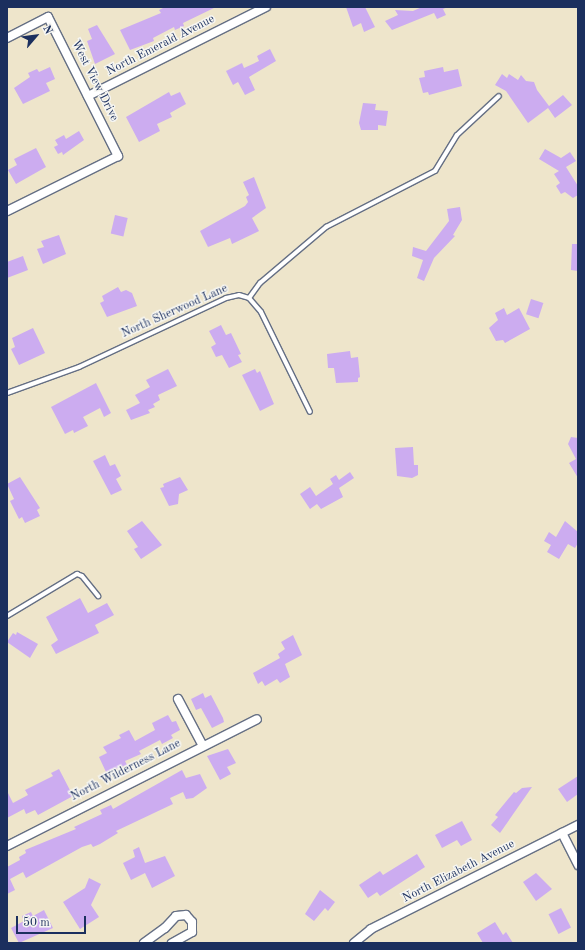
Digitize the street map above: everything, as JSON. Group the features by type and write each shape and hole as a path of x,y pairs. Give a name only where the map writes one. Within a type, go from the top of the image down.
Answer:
{"street":[{"name":"North Emerald Avenue","path":"88,96 266,7"},
{"name":"West View Drive","path":"7,38 48,17 118,156 7,211"},
{"path":"178,699 202,746"},
{"name":"North Wilderness Lane","path":"7,846 257,719"},
{"name":"North Elizabeth Avenue","path":"354,943 371,929 578,825"},
{"path":"562,833 578,866"},
{"path":"144,943 165,928 176,916 186,915 192,922 192,932 172,943"}],"lane":[{"path":"310,412 261,312 249,298 260,283 326,227 435,171 457,135 499,96"},
{"name":"North Sherwood Lane","path":"7,393 79,367 226,298 239,295 249,298"},
{"path":"7,616 77,574 82,576 98,596"}],"building":[{"path":"165,7 216,7 183,23 184,26 175,30 174,27 153,38 154,41 130,50 120,30 161,13 159,10"},
{"path":"346,7 365,7 375,27 364,32 361,23 353,27"},
{"path":"422,7 448,7 443,9 446,15 437,19 434,13 392,30 385,21 398,15 395,10 413,11"},
{"path":"97,25 115,54 95,64 87,41 92,39 88,29"},
{"path":"270,49 276,61 249,77 255,90 245,95 238,82 233,85 226,71 242,63 244,68 259,61 257,56"},
{"path":"50,67 55,79 46,83 50,91 23,104 14,88 30,77 28,73 37,69 39,72"},
{"path":"443,67 444,72 458,69 462,86 429,95 428,92 423,93 419,78 425,77 424,71"},
{"path":"502,74 507,78 509,74 518,80 521,75 526,81 534,82 537,90 549,106 563,95 572,105 555,118 548,108 528,123 506,91 495,85"},
{"path":"169,92 171,96 180,92 186,104 170,113 172,117 157,124 160,131 139,142 126,117"},
{"path":"363,103 376,104 375,110 388,111 386,126 378,125 378,130 361,130 359,123"},
{"path":"79,131 84,140 63,155 62,152 58,154 54,147 58,145 55,140 64,135 66,139"},
{"path":"36,148 46,167 16,184 8,170 17,165 14,159"},
{"path":"545,149 561,158 570,152 576,161 566,167 578,186 578,195 573,198 565,192 561,194 556,186 560,183 554,174 559,171 539,159"},
{"path":"254,177 266,208 252,218 259,231 232,244 230,238 208,247 200,231 245,206 248,202 246,197 249,195 243,182"},
{"path":"460,207 462,220 453,235 455,236 434,258 424,281 417,278 423,260 412,256 413,247 426,251 449,221 447,209"},
{"path":"115,215 128,218 123,236 111,234"},
{"path":"59,235 66,254 43,264 37,249 44,247 41,241"},
{"path":"572,244 578,244 578,271 571,270"},
{"path":"23,256 28,270 7,278 7,262"},
{"path":"118,287 121,292 126,290 132,293 137,306 107,317 100,303 104,301 102,296"},
{"path":"531,299 543,303 538,318 526,314"},
{"path":"504,308 507,315 519,308 530,329 505,343 503,340 496,341 489,328 498,320 495,313"},
{"path":"221,325 226,335 231,333 241,354 238,355 242,362 229,368 222,355 216,357 211,347 216,344 209,331"},
{"path":"33,328 45,353 19,365 11,349 15,347 12,338"},
{"path":"350,351 351,358 358,357 360,377 358,378 358,382 336,383 334,368 328,368 327,354"},
{"path":"168,369 177,386 158,395 160,400 153,404 155,407 148,410 150,413 131,420 126,410 140,403 135,395 150,387 146,380"},
{"path":"255,369 257,373 260,371 274,404 260,411 242,375"},
{"path":"96,383 111,413 104,417 100,408 83,417 88,426 74,433 73,430 65,434 51,407"},
{"path":"571,437 578,438 578,478 569,463 576,459 568,444"},
{"path":"413,447 414,465 418,465 418,475 412,478 397,476 395,448"},
{"path":"105,455 110,466 115,464 121,476 116,479 122,490 111,495 93,461"},
{"path":"350,472 354,478 339,488 343,497 321,509 317,504 310,509 300,494 310,487 316,496 333,484 330,479 336,475 339,480"},
{"path":"20,477 40,508 37,510 40,516 25,523 22,517 19,519 10,501 14,499 7,484"},
{"path":"180,477 188,490 179,494 178,504 169,506 160,488 164,487 163,484"},
{"path":"142,521 162,545 141,559 134,549 138,547 127,531"},
{"path":"565,521 578,532 578,543 575,548 568,544 559,559 547,552 551,545 544,541 549,532 556,537"},
{"path":"80,598 88,613 107,603 114,615 95,625 99,633 56,654 51,645 58,640 46,617"},
{"path":"17,632 38,644 30,658 7,642 13,633 16,635"},
{"path":"293,635 302,655 285,664 290,677 280,683 277,679 265,686 262,681 258,684 253,673 280,658 278,654 285,649 281,642"},
{"path":"203,693 205,698 211,695 223,718 224,722 212,728 201,708 196,710 191,699"},
{"path":"168,715 172,722 176,721 180,730 171,735 173,738 162,744 160,740 139,751 141,754 125,761 127,765 106,772 99,757 107,753 103,747 121,738 119,735 129,730 135,741 155,730 152,723"},
{"path":"228,749 236,763 227,767 231,774 220,780 207,756"},
{"path":"59,769 73,796 38,815 35,810 26,814 24,809 7,818 7,791 13,803 28,795 25,790 53,776 51,773"},
{"path":"182,770 186,778 200,774 207,788 193,798 186,799 183,792 170,798 173,804 116,831 118,833 100,844 93,847 91,844 82,847 26,878 23,872 10,879 15,890 7,894 7,867 20,860 19,857 26,853 25,850 76,829 74,827 102,814 100,810 111,805 113,809"},
{"path":"578,776 578,794 567,802 558,789"},
{"path":"532,787 500,833 491,825 498,817 495,815 514,792 516,793 522,788"},
{"path":"462,821 472,840 461,846 457,840 442,848 435,835"},
{"path":"139,847 145,863 165,856 175,876 152,888 145,873 131,880 123,863 135,857 133,850"},
{"path":"417,854 425,867 380,896 377,892 368,898 359,885 380,871 383,875"},
{"path":"536,873 552,889 536,901 523,882"},
{"path":"89,878 101,884 91,905 99,917 80,929 63,902 85,888"},
{"path":"320,890 335,902 328,911 325,908 314,921 305,914"},
{"path":"561,908 571,928 559,934 549,914"},
{"path":"44,910 53,928 19,943 11,928 24,921 22,916 31,912 33,916"},
{"path":"495,922 503,935 506,932 513,943 483,943 477,933"}]}
